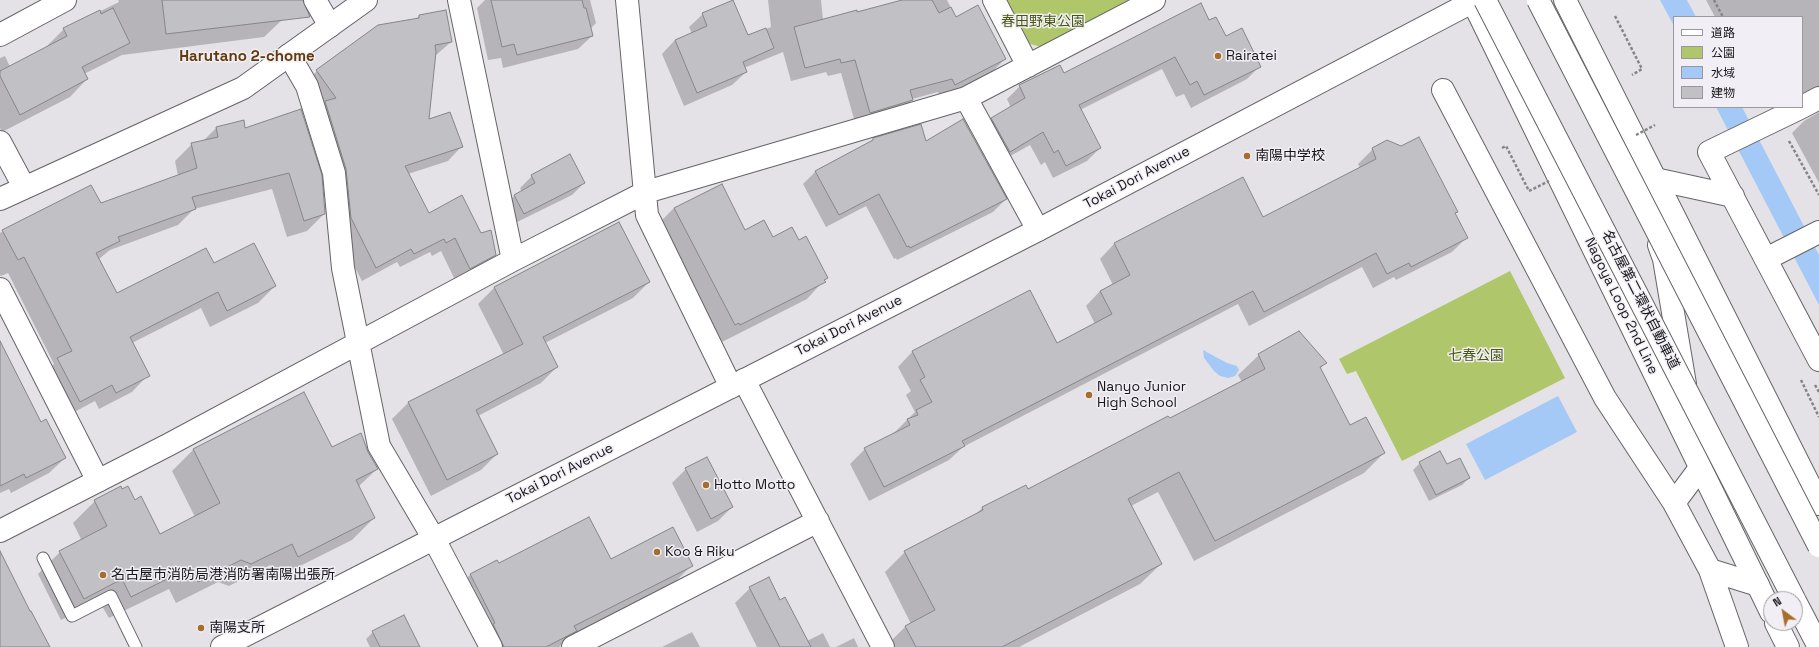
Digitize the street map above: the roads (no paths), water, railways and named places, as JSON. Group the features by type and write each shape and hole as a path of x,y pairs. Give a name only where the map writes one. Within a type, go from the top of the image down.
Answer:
{"main road":[{"path":"0,35 65,0"},
{"path":"315,0 330,26"},
{"path":"0,199 243,88 366,0"},
{"path":"459,0 513,260"},
{"path":"627,0 647,215 737,383 818,521 883,647"},
{"path":"994,0 1028,66"},
{"path":"0,532 513,260 646,192 966,98 1154,0"},
{"name":"Nagoya Loop 2nd Line","path":"1478,0 1700,468 1763,595"},
{"name":"Tokai Dori Avenue","path":"222,647 1038,230 1478,0"},
{"name":"名古屋第二環状自動車道","path":"1478,0 1789,591"},
{"path":"1537,0 1655,231 1664,259 1700,468 1674,503"},
{"path":"1537,0 1819,546"},
{"path":"1565,0 1819,504"},
{"path":"289,55 307,86 334,173 343,268 379,446 434,539 491,647"},
{"path":"1443,90 1605,398 1674,503 1710,570 1737,647"},
{"path":"966,98 1038,230"},
{"path":"1803,106 1819,98"},
{"path":"1800,108 1709,152 1819,360"},
{"path":"0,142 24,187"},
{"path":"1655,179 1733,196"},
{"path":"1766,260 1816,233"},
{"path":"0,289 98,481"},
{"path":"581,645 818,521"},
{"path":"1710,570 1758,585"},
{"name":"名古屋第二環状自動車道","path":"1803,617 1819,647"},
{"path":"1780,631 1788,647"}],"lane":[{"path":"43,558 72,616 111,596 136,647"}],"water":[{"path":"1660,0 1687,0 1695,16 1673,16 1673,24"},
{"path":"1717,108 1743,108 1819,255 1819,305"},
{"path":"1203,350 1227,363 1237,366 1239,370 1235,376 1228,378 1220,376 1204,358"},
{"path":"1558,396 1577,432 1485,480 1466,444"}],"place":[{"name":"Rairatei","path":"1218,56"},
{"name":"南陽中学校","path":"1247,156"},
{"name":"Nanyo Junior High School","path":"1089,395"},
{"name":"Hotto Motto","path":"706,485"},
{"name":"Koo & Riku","path":"657,552"},
{"name":"名古屋市消防局港消防署南陽出張所","path":"103,575"},
{"name":"南陽支所","path":"201,628"}],"district":[{"name":"Harutano 2-chome","path":"247,57"}],"park label":[{"name":"春田野東公園","path":"1043,22"},
{"name":"七春公園","path":"1476,356"}]}
